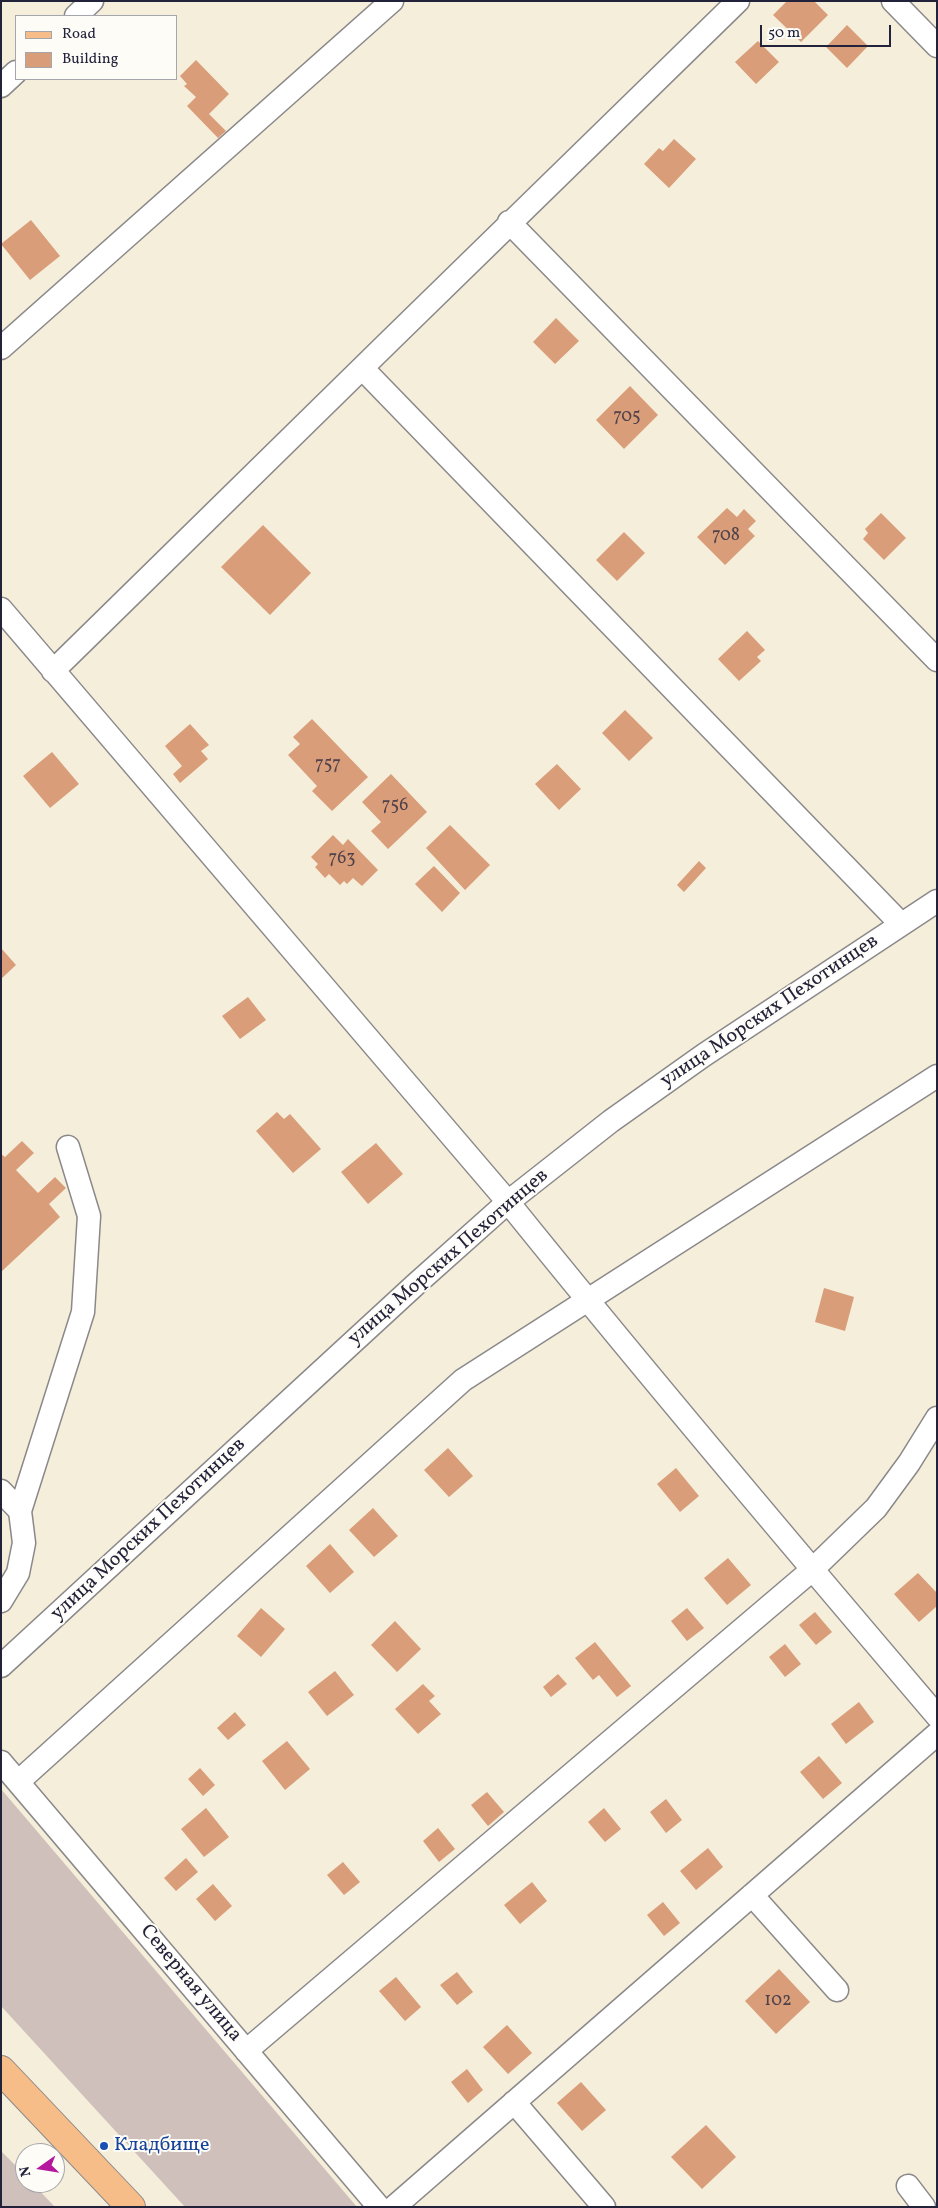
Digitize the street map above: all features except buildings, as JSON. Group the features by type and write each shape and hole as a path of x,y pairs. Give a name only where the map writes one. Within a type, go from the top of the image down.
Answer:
{"main road":[{"path":"1,2070 131,2207"}],"street":[{"path":"77,15 92,1"},
{"path":"1,348 392,1"},
{"path":"53,671 363,369 509,222 738,1"},
{"path":"893,1 937,46"},
{"path":"1,86 15,73"},
{"path":"509,222 937,660"},
{"path":"363,369 901,924"},
{"path":"1,610 508,1202 587,1301 937,1716"},
{"name":"улица Морских Пехотинцев","path":"1,1666 400,1298 508,1202 612,1121 688,1066 937,901"},
{"path":"19,1781 463,1380 937,1076"},
{"path":"1,1601 18,1573 24,1543 20,1511 83,1312 89,1216 68,1147"},
{"path":"246,2051 812,1570 876,1508 909,1463 937,1418"},
{"path":"1,1491 20,1511"},
{"path":"394,2207 937,1734"},
{"name":"Северная улица","path":"1,1762 379,2207"},
{"path":"752,1895 837,1990"},
{"path":"514,2102 604,2207"},
{"path":"908,2186 924,2207"}],"shaded area":[{"path":"1,1789 357,2207 185,2207 1,2006"},
{"path":"1,2151 15,2165 15,2193 42,2193 55,2207 1,2207"}],"place":[{"name":"Кладбище","path":"104,2146"}]}
